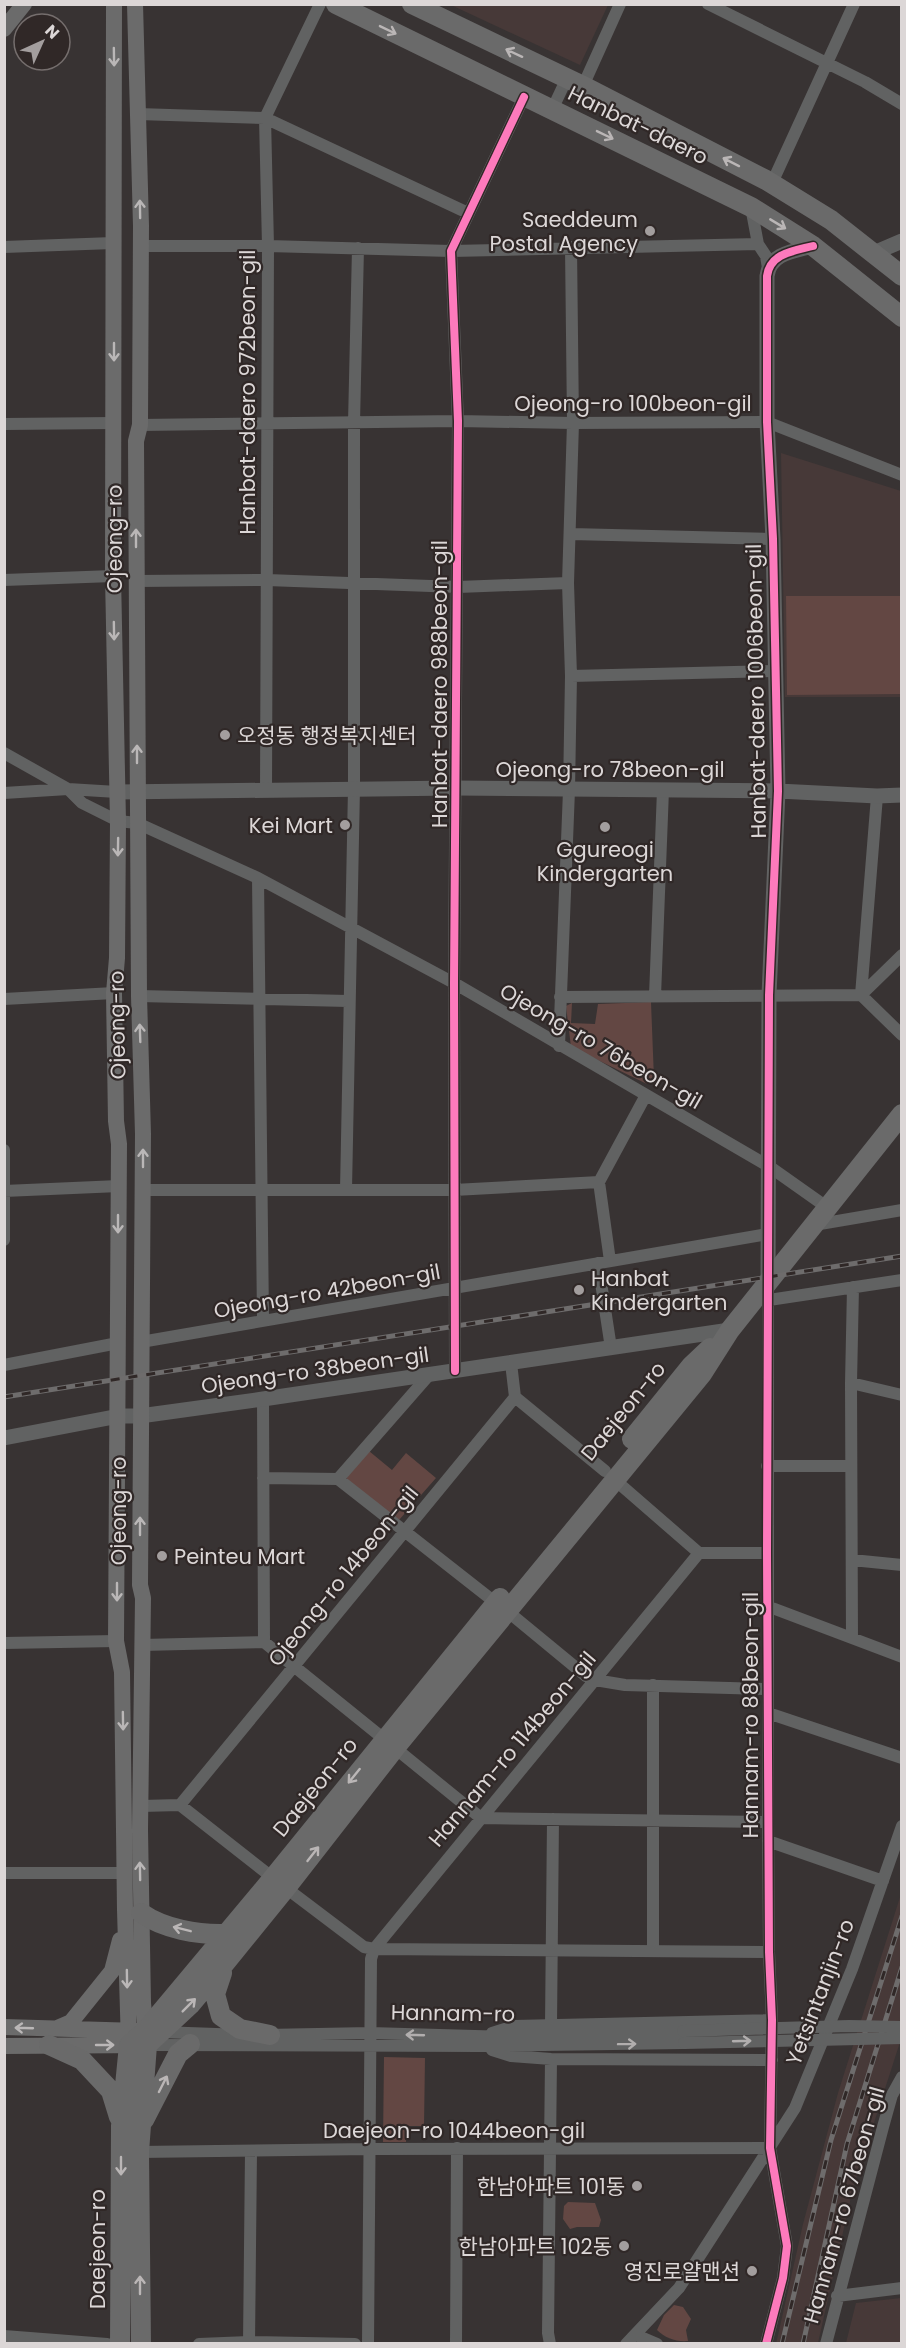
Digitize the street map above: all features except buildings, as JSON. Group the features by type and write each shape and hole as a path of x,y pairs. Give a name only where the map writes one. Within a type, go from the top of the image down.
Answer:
{"main road":[{"path":"4,29 24,4"},
{"name":"Ojeong-ro","path":"114,4 113,576 118,821 117,958 114,993 116,1120 119,1144 116,1641 122,1672 125,1873 133,1918 142,2037"},
{"name":"Ojeong-ro","path":"133,1918 141,1806 140,1416 143,1190 137,823 136,441 140,425 140,246 135,4"},
{"name":"Hanbat-daero","path":"336,4 751,207 813,246 902,317"},
{"name":"Hanbat-daero","path":"412,4 575,82 772,183 831,220 902,276"},
{"name":"Daejeon-ro","path":"142,2037 190,2005 225,1963 279,1883 389,1743 610,1476 691,1366 769,1291 813,1226 902,1114"},
{"name":"Daejeon-ro","path":"120,2343 130,2127 142,2037 226,1934 279,1883"},
{"path":"190,2044 178,2054 130,2127 111,2091 82,2060 52,2037 71,2022 112,1971 133,1918 206,1935 226,1934"},
{"path":"225,1963 215,1994 221,2016 240,2029 270,2035"},
{"name":"Hannam-ro","path":"4,2027 52,2037"},
{"name":"Hannam-ro","path":"4,2046 52,2037 142,2037"},
{"name":"Daejeon-ro","path":"130,2127 139,2152 141,2343"}],"street":[{"name":"Hanbat-daero 972beon-gil","path":"266,791 268,246 265,118 320,4"},
{"path":"552,110 575,82 620,4"},
{"path":"708,4 865,82 902,104"},
{"path":"772,183 854,4"},
{"name":"Hanbat-daero 988beon-gil","path":"455,1371 454,984 458,421 451,251 524,97"},
{"path":"138,114 265,118 468,213"},
{"path":"751,207 758,244 766,256 768,268"},
{"path":"874,253 902,241"},
{"path":"4,247 113,243"},
{"path":"140,246 268,246 451,251 758,244"},
{"path":"768,268 772,261 781,255 813,246"},
{"path":"559,1046 571,676 568,583 573,423 571,247"},
{"path":"346,1190 354,788 354,423 358,248"},
{"name":"Hanbat-daero 1006beon-gil","path":"768,268 767,422 773,539 778,791 769,995 769,1291"},
{"name":"Ojeong-ro 100beon-gil","path":"140,425 458,421 767,422 902,476"},
{"path":"4,424 114,423"},
{"path":"571,534 773,539"},
{"path":"4,580 113,576"},
{"path":"136,581 355,581 458,587 568,583"},
{"path":"571,676 775,671"},
{"path":"4,753 68,789 82,803 118,821"},
{"name":"Ojeong-ro 78beon-gil","path":"117,792 456,788 778,791 877,796 902,795"},
{"path":"4,793 68,789 117,792"},
{"path":"655,996 663,790"},
{"path":"861,995 877,796"},
{"name":"Ojeong-ro 76beon-gil","path":"118,821 137,823 258,878 454,984 770,1167 828,1208"},
{"name":"Ojeong-ro 42beon-gil","path":"258,878 262,1320"},
{"path":"560,997 861,995 902,955"},
{"path":"4,999 114,993"},
{"path":"861,995 902,1035"},
{"path":"139,996 348,1001"},
{"path":"611,1348 599,1182 646,1095"},
{"path":"4,1150 4,1240"},
{"path":"143,1190 454,1190 599,1182"},
{"path":"5,1191 119,1186"},
{"path":"813,1226 902,1210"},
{"name":"Ojeong-ro 42beon-gil","path":"141,1342 768,1234"},
{"path":"769,1291 853,1287 902,1280"},
{"path":"852,1638 853,1287"},
{"name":"Hannam-ro 88beon-gil","path":"769,1291 767,1606 769,1952 772,2020 770,2148"},
{"name":"Ojeong-ro 38beon-gil","path":"4,1438 119,1416 140,1416 263,1399 730,1330"},
{"path":"4,1365 118,1342"},
{"path":"511,1363 515,1397 699,1553 767,1553"},
{"path":"338,1479 429,1375"},
{"path":"851,1383 902,1395"},
{"name":"Ojeong-ro 14beon-gil","path":"180,1805 515,1397"},
{"path":"263,1399 264,1642"},
{"path":"767,1467 851,1466"},
{"path":"263,1478 338,1479 586,1676 595,1680 625,1684 768,1689"},
{"name":"Hannam-ro 114beon-gil","path":"374,1949 699,1553"},
{"path":"852,1560 902,1565"},
{"path":"767,1606 902,1657"},
{"path":"4,1643 116,1641"},
{"path":"142,1645 264,1642 481,1818 768,1822"},
{"path":"652,1685 653,1951"},
{"name":"Hannam-ro 88beon-gil","path":"768,1713 902,1758"},
{"path":"141,1806 180,1805 364,1947 374,1949 769,1952"},
{"path":"551,2025 553,1819"},
{"name":"Yetsintanjin-ro","path":"631,2339 679,2288 795,2108 822,2045 902,1826"},
{"name":"Hannam-ro 88beon-gil","path":"768,1841 883,1881"},
{"path":"4,1873 125,1873"},
{"path":"369,2343 371,1959 374,1949"},
{"path":"481,2041 514,2026 772,2020"},
{"name":"Hannam-ro","path":"683,2037 902,2027"},
{"name":"Hannam-ro","path":"142,2037 270,2035 481,2041 683,2037 902,2038"},
{"name":"Hannam-ro","path":"142,2037 190,2044 370,2039"},
{"path":"481,2041 512,2056 550,2059 772,2060"},
{"path":"550,2059 548,2333 550,2343"},
{"name":"Hannam-ro 67beon-gil","path":"826,2343 892,2095 902,2077"},
{"path":"456,2343 457,2148"},
{"name":"Daejeon-ro 1044beon-gil","path":"139,2152 457,2148 770,2148"},
{"path":"766,2343 783,2278 787,2246 770,2148"},
{"path":"249,2343 251,2151"},
{"path":"837,2296 902,2288"},
{"path":"4,2336 107,2343"},
{"path":"631,2339 657,2343"},
{"path":"199,2343 355,2343"}],"shaded area":[{"path":"608,4 580,65 451,5"},
{"path":"781,453 901,491 901,697 785,697"},
{"path":"786,596 901,596 901,694 787,695"},
{"path":"651,1002 654,1079 647,1084 571,1047 566,1006 572,1003 571,1023 595,1024 598,1004"},
{"path":"369,1451 392,1470 406,1453 436,1478 399,1520 345,1481 351,1470"},
{"path":"901,1894 901,2039 853,2188 818,2343 776,2344 803,2224 838,2093"},
{"path":"384,2057 425,2058 424,2126 406,2126 406,2142 383,2142"},
{"path":"568,2202 595,2203 601,2220 599,2227 570,2229 563,2219 564,2206"},
{"path":"901,2298 901,2343 846,2343 856,2303"},
{"path":"674,2305 683,2307 691,2319 686,2330 688,2341 671,2339 657,2330 664,2315"}],"railway":[{"path":"4,1397 902,1256"},
{"path":"782,2344 831,2140 902,1916"},
{"path":"803,2344 847,2144 902,1967"}],"cycle path":[{"path":"455,1371 454,983 458,421 451,251 524,97"},
{"path":"766,2344 783,2278 787,2246 770,2148 772,2020 769,1952 767,1553 769,995 778,791 773,539 767,422 767,276 773,262 784,254 813,246"}],"place":[{"name":"Saeddeum Postal Agency","path":"650,231"},
{"name":"오정동 행정복지센터","path":"225,735"},
{"name":"Kei Mart","path":"345,825"},
{"name":"Ggureogi Kindergarten","path":"605,827"},
{"name":"Hanbat Kindergarten","path":"579,1290"},
{"name":"Peinteu Mart","path":"162,1556"},
{"name":"한남아파트 101동","path":"637,2186"},
{"name":"한남아파트 102동","path":"624,2246"},
{"name":"영진로얄맨션","path":"752,2271"}]}
